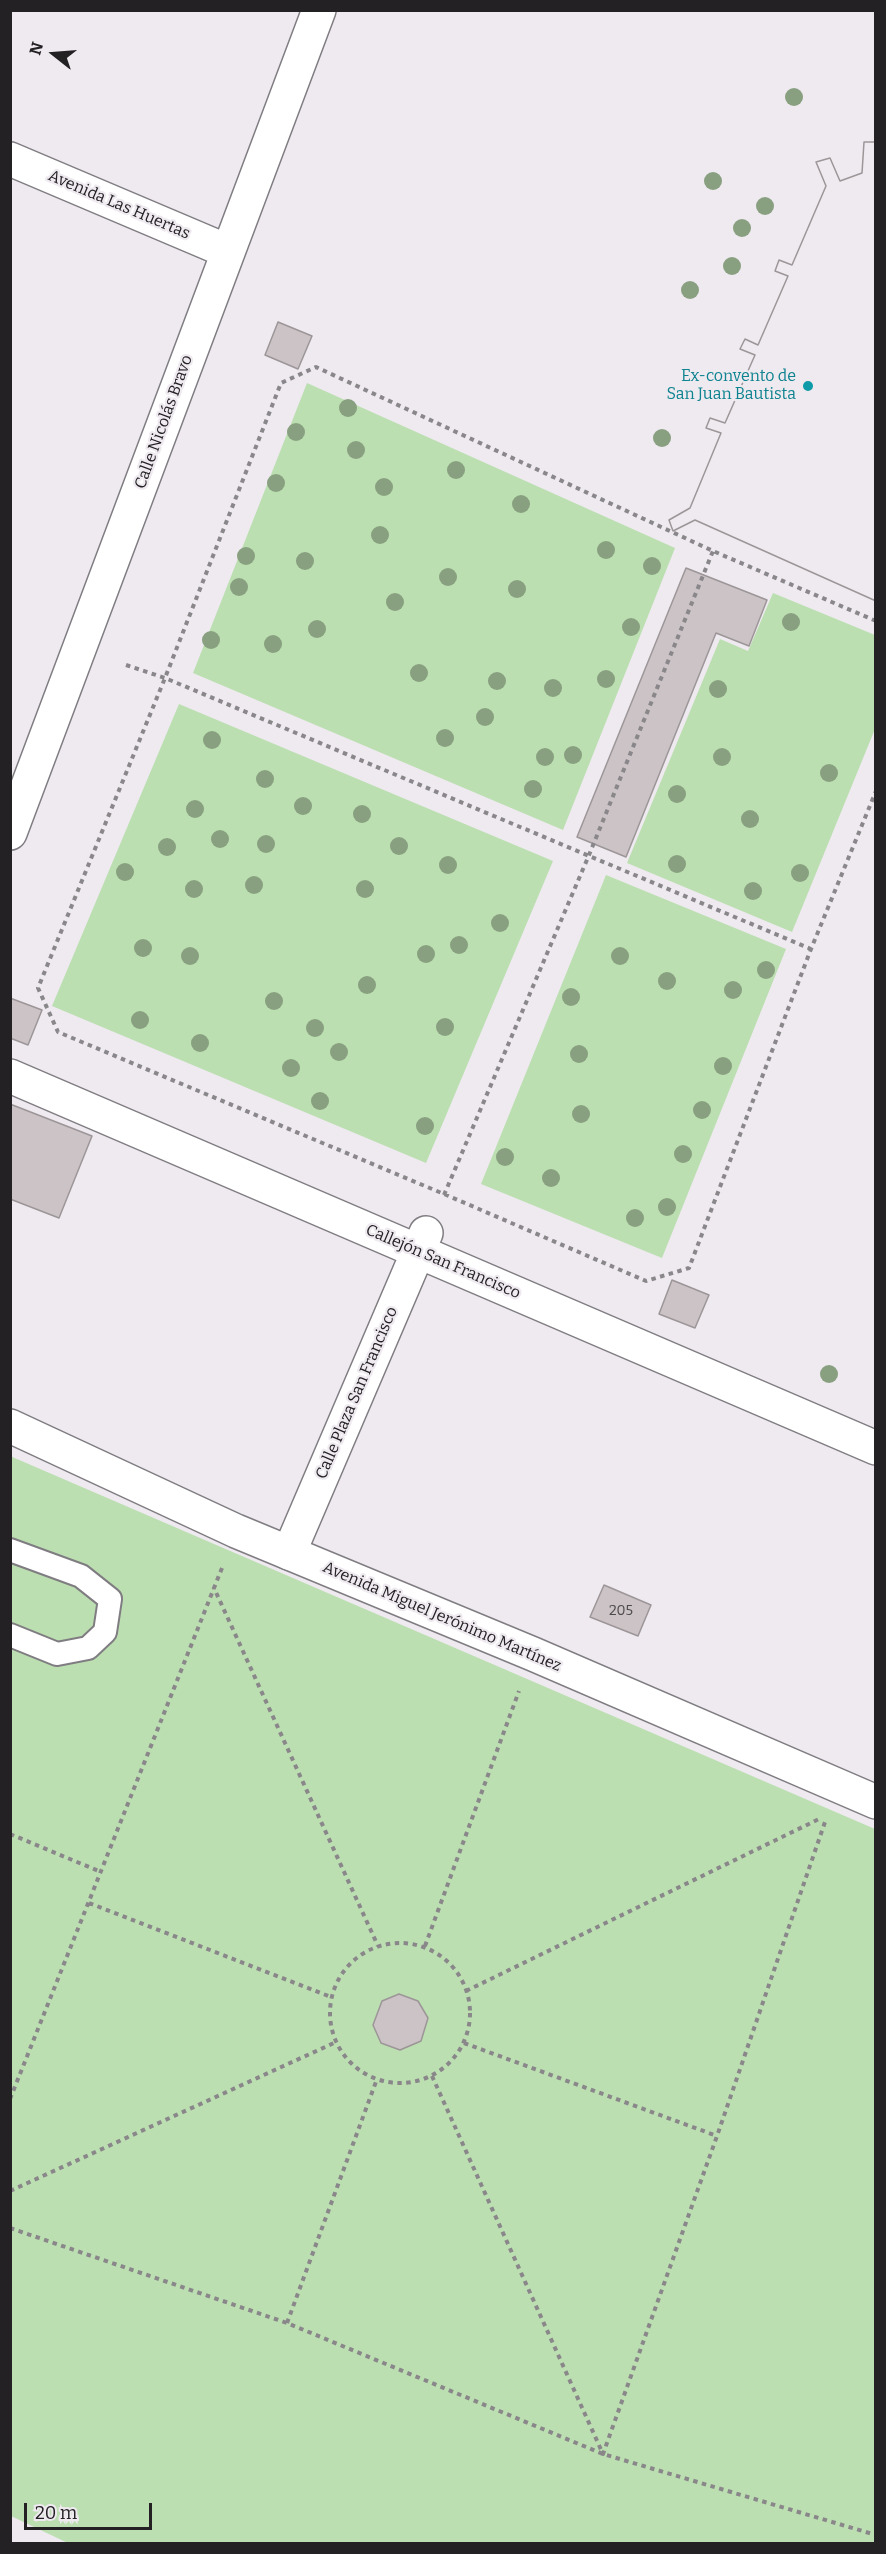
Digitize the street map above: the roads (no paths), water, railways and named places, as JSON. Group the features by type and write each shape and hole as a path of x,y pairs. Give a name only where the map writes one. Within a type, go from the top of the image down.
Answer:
{"street":[{"name":"Calle Nicolás Bravo","path":"10,833 18,792 319,10"},
{"name":"Avenida Las Huertas","path":"10,159 228,251"},
{"name":"Callejón San Francisco","path":"10,1076 422,1242 876,1448"},
{"name":"Calle Plaza San Francisco","path":"289,1553 422,1242"},
{"name":"Avenida Miguel Jerónimo Martínez","path":"10,1426 236,1531 532,1654 876,1802"}],"lane":[{"path":"10,1550 81,1576 110,1599 105,1632 88,1648 57,1654 10,1635"}],"place":[{"name":"Ex-convento de San Juan Bautista","path":"808,386"}]}
